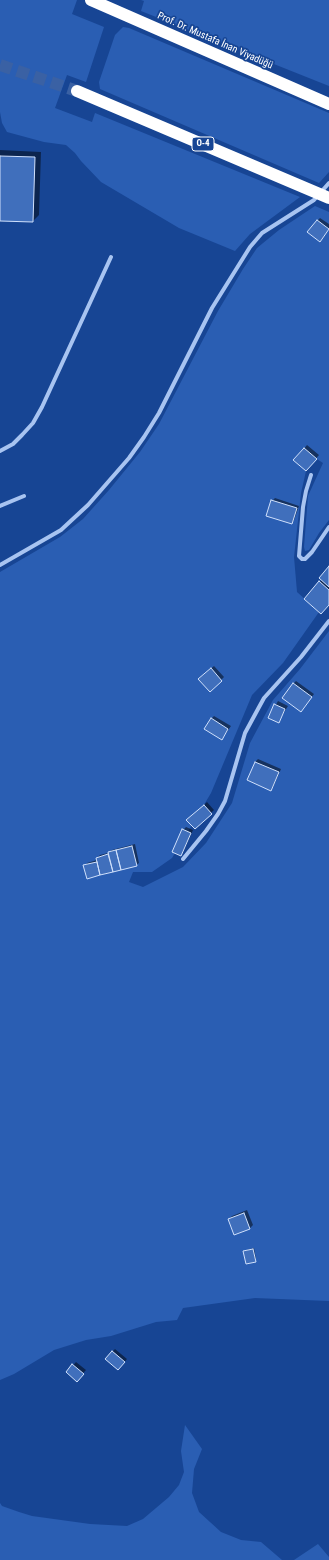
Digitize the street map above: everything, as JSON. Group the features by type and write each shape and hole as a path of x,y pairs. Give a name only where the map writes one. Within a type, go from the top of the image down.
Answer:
{"highway":[{"name":"Prof. Dr. Mustafa İnan Viyadüğü","path":"92,0 329,104"},
{"name":"O-4","path":"77,91 329,198"}],"street":[{"path":"0,565 61,530 88,505 129,458 159,413 212,308 253,243 270,228 314,200 329,183"},
{"path":"0,451 13,444 33,423 42,407 111,257"},
{"path":"311,475 303,507 299,556 302,559 306,559 312,552 329,526"},
{"path":"0,506 24,496"},
{"path":"183,859 206,831 225,801 245,733 264,698 301,657 329,621"}],"shaded area":[{"path":"0,0 77,0 72,14 104,27 86,82 67,75 55,108 92,122 95,113 300,197 250,234 235,251 179,228 101,182 66,145 44,142 7,132 2,123 0,112"},
{"path":"141,0 329,0 329,86 141,11 144,1"},
{"path":"123,27 129,28 329,113 329,172 319,183 100,89 99,82 115,35"},
{"path":"315,206 329,212 329,520 309,550 305,551 304,547 308,496 323,463 317,459 306,471 301,493 294,557 297,592 319,612 283,663 252,695 211,793 172,858 152,872 133,872 129,882 143,887 183,867 206,843 232,803 250,743 273,700 300,669 329,631 329,1301 255,1298 183,1308 177,1320 156,1322 111,1336 86,1340 54,1350 14,1374 0,1380 0,572 60,537 83,519 109,490 140,452 159,424 218,311 257,248 279,230"},
{"path":"185,1425 202,1449 194,1469 192,1493 199,1512 221,1532 241,1540 261,1542 282,1560 0,1560 0,1503 2,1506 32,1516 90,1524 127,1526 143,1519 169,1497 179,1485 184,1472 181,1451"},
{"path":"318,1544 329,1557 329,1560 294,1560"}],"building":[{"path":"0,156 35,157 33,222 0,221"},
{"path":"317,220 329,229 320,242 307,232"},
{"path":"304,448 317,459 306,471 293,460"},
{"path":"271,500 297,508 292,524 266,516"},
{"path":"329,566 329,587 319,578"},
{"path":"319,581 329,590 329,605 321,614 304,599"},
{"path":"211,668 222,681 210,692 198,679"},
{"path":"293,683 312,697 301,712 282,698"},
{"path":"274,704 285,709 279,723 268,718"},
{"path":"211,718 228,729 222,740 204,729"},
{"path":"255,762 279,772 271,791 247,780"},
{"path":"204,805 212,814 195,829 186,820"},
{"path":"182,829 191,833 181,856 172,852"},
{"path":"132,846 137,866 121,870 116,850"},
{"path":"116,850 121,870 113,872 108,852"},
{"path":"108,854 113,872 100,875 96,858"},
{"path":"97,862 100,875 87,879 83,865"},
{"path":"244,1213 250,1229 234,1235 228,1219"},
{"path":"253,1249 256,1262 246,1264 243,1251"},
{"path":"112,1351 125,1362 118,1370 105,1359"},
{"path":"72,1364 84,1374 77,1382 66,1372"}],"tunnel":[{"path":"0,65 77,91"}]}
